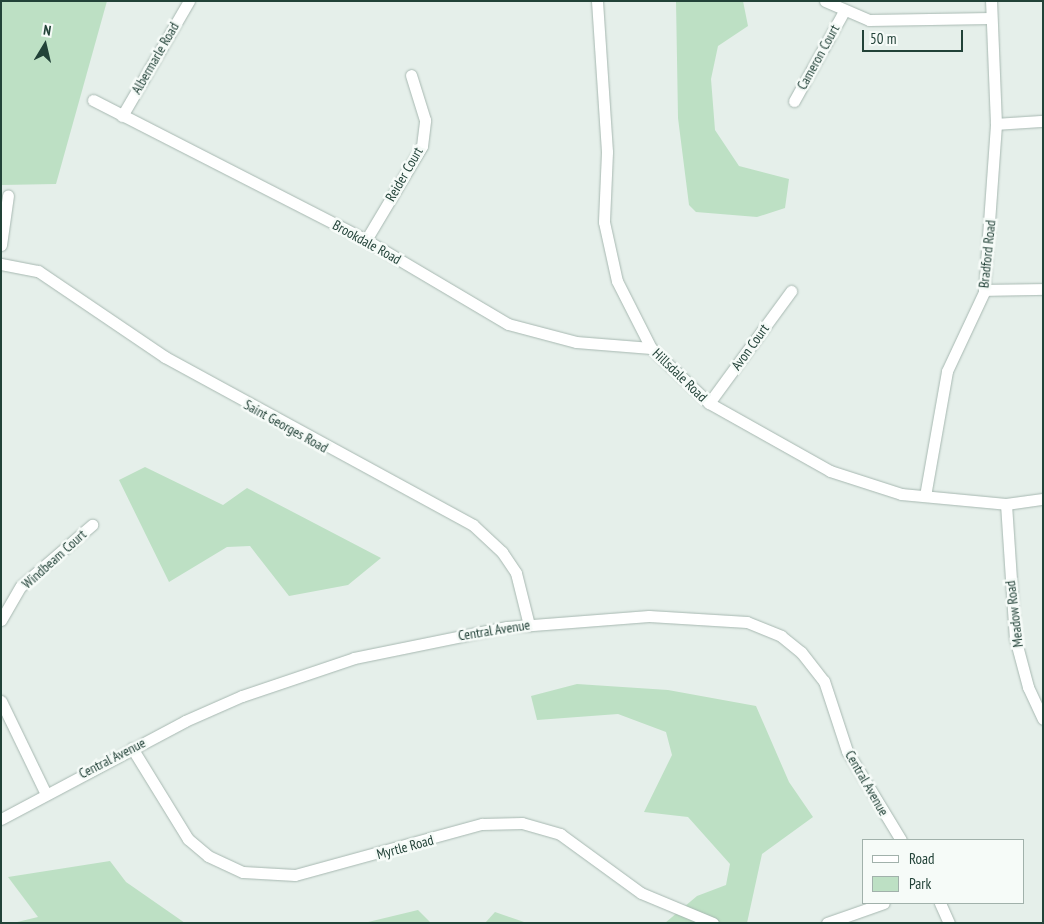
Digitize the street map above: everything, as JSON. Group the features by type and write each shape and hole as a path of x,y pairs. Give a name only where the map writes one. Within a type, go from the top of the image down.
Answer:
{"street":[{"name":"Albermarle Road","path":"122,116 189,1"},
{"name":"Hillsdale Road","path":"597,1 607,152 604,222 617,281 651,348 709,403 830,471 893,492 1006,504 1043,499"},
{"path":"825,1 843,13 869,20 991,18"},
{"name":"Bradford Road","path":"925,496 947,371 984,290 996,124 991,1"},
{"name":"Cameron Court","path":"794,101 843,13"},
{"name":"Reider Court","path":"366,240 422,146 425,120 411,75"},
{"name":"Brookdale Road","path":"93,100 366,240 508,324 576,342 651,348"},
{"path":"996,124 1043,121"},
{"path":"1,246 8,195"},
{"name":"Saint Georges Road","path":"1,264 38,271 165,358 473,525 494,542 516,573 529,625"},
{"path":"984,290 1043,289"},
{"name":"Avon Court","path":"709,403 791,291"},
{"name":"Meadow Road","path":"1006,504 1015,638 1028,687 1043,719"},
{"name":"Windbeam Court","path":"1,620 21,586 92,525"},
{"name":"Central Avenue","path":"1,819 45,792 242,696 337,663 422,642 529,625 640,617 720,619 746,622 781,636 810,660 824,681 847,751 900,839"},
{"path":"1,701 45,792"},
{"name":"Myrtle Road","path":"132,748 183,834 208,856 243,872 295,875 482,824 522,823 560,834 641,893 713,923"},
{"path":"826,923 881,904"},
{"path":"940,904 949,923"}],"green space":[{"path":"1,1 107,1 56,184 1,185"},
{"path":"676,1 743,1 748,26 718,46 711,79 715,130 739,166 789,179 785,208 757,217 696,212 689,205 678,118"},
{"path":"145,467 223,505 247,488 381,558 348,585 289,596 250,546 227,547 169,582 119,480"},
{"path":"577,684 668,690 756,706 789,782 813,817 762,854 747,923 665,923 697,896 726,885 730,864 688,817 644,812 672,755 666,732 618,714 537,720 531,696"},
{"path":"110,861 126,882 185,923 13,923 38,917 8,877"},
{"path":"418,910 431,923 364,923"},
{"path":"495,912 527,923 485,923"}]}
